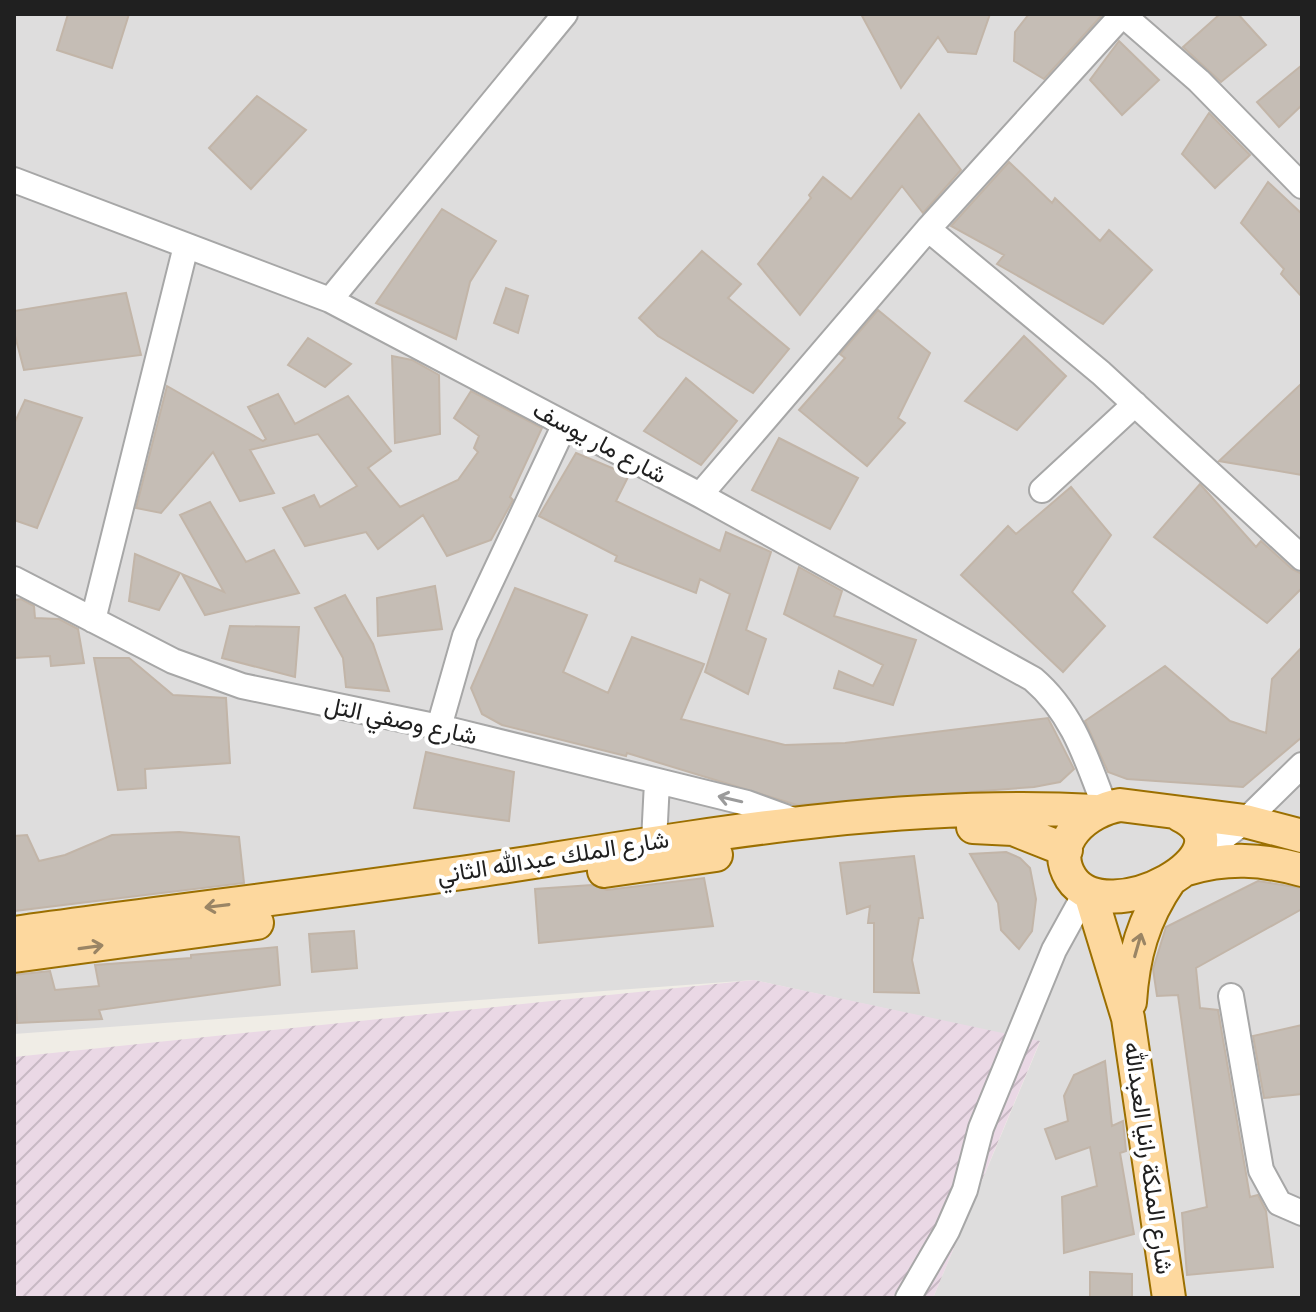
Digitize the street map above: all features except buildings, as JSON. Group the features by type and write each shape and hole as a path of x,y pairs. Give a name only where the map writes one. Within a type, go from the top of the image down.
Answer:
{"main road":[{"path":"1302,836 1245,821 1120,805 1100,809 1081,821 1066,850 1069,875 1088,893 1133,894 1185,869 1233,860 1256,860 1302,870"},
{"name":"شارع الملك عبدالله الثاني","path":"14,933 301,897 654,841 802,824 982,808 1100,809"},
{"path":"1180,815 1192,821 1200,832 1202,846 1185,869"},
{"name":"شارع الملك عبدالله الثاني","path":"14,956 712,856 932,828 1013,829 1066,850"},
{"name":"شارع الملكة رانيا العبدالله","path":"1128,1018 1138,942 1185,869"},
{"name":"شارع الملكة رانيا العبدالله","path":"1088,893 1128,1018 1169,1298"}],"street":[{"path":"330,300 565,14"},
{"path":"700,495 928,229 1122,14 1199,81 1302,186"},
{"name":"شارع مار يوسف","path":"14,180 330,300 700,495 1033,679 1059,706 1075,731 1100,809"},
{"path":"928,229 1036,317 1135,404 1302,558"},
{"path":"93,620 186,246"},
{"path":"1042,490 1135,404"},
{"path":"439,727 465,636 565,424"},
{"name":"شارع وصفي التل","path":"14,579 173,661 242,686 439,727 747,803 802,824"},
{"path":"1185,869 1245,821 1302,765"},
{"path":"654,841 657,782"},
{"path":"908,1298 947,1231 965,1190 981,1128 1054,950 1088,893"},
{"path":"1231,996 1261,1170 1279,1203 1302,1213"}],"shaded area":[{"path":"14,14 1302,14 1302,1298 933,1298 1040,1042 754,980 14,1034"},
{"path":"754,980 1040,1041 933,1298 14,1298 14,1057"}]}
